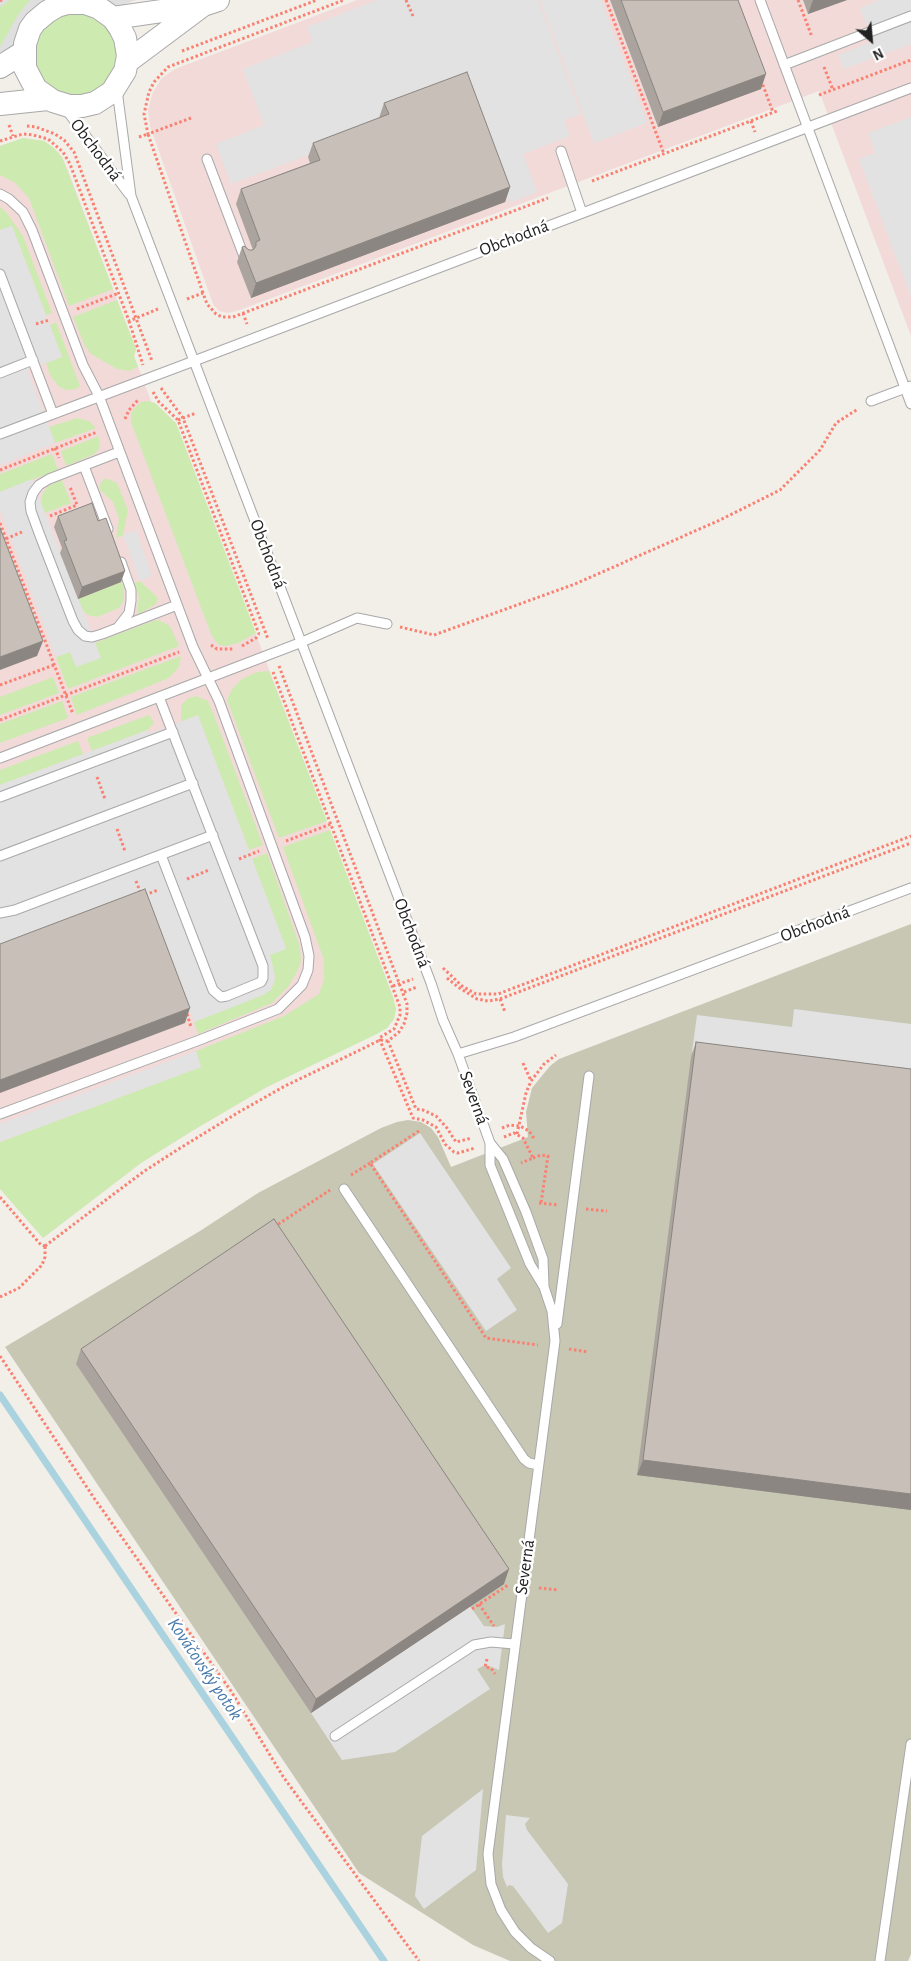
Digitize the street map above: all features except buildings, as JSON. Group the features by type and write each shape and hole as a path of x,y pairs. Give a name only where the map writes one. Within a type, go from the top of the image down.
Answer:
{"street":[{"path":"0,104 55,102 82,106 95,103 107,96 116,87 125,71 127,62 125,38 113,18 99,8 85,4 68,3 57,6 46,12 35,22 27,36 24,52 25,68 32,82 55,102"},
{"path":"113,18 210,3"},
{"path":"127,62 210,3"},
{"path":"0,67 24,52"}],"lane":[{"path":"760,0 807,128 908,387 911,404"},
{"path":"784,65 911,16"},
{"name":"Obchodná","path":"116,87 131,196 302,642 431,983 443,1020 458,1054 514,1037 911,888"},
{"name":"Obchodná","path":"194,360 911,88"},
{"name":"Obchodná","path":"55,102 93,145 131,196"},
{"path":"561,151 582,213"},
{"path":"207,159 245,259"},
{"path":"0,194 23,212 29,224 83,365 99,396 193,647 219,701 310,956 308,970 302,985 278,1009 0,1114"},
{"path":"0,274 53,414"},
{"path":"0,373 33,360"},
{"path":"0,434 194,360"},
{"path":"871,401 908,387"},
{"path":"119,452 39,485 33,493 30,502 31,511 78,630 85,636 92,637 177,605"},
{"path":"84,466 112,539"},
{"path":"117,628 129,613 132,601 131,590 119,557"},
{"path":"0,758 302,642 357,618 387,624"},
{"path":"159,697 263,966 263,978 260,982 221,997 212,990 162,854"},
{"path":"0,797 173,732"},
{"path":"0,856 193,783"},
{"path":"0,913 15,910 213,835"},
{"name":"Severná","path":"458,1054 490,1143 503,1159 526,1212 543,1259 544,1286"},
{"path":"554,1344 588,1076"},
{"name":"Severná","path":"490,1143 490,1165 530,1264 544,1286 552,1311 554,1344 488,1854 491,1884 501,1910 515,1932 531,1948 550,1961"},
{"path":"342,1185 524,1459 528,1463 538,1465"},
{"path":"335,1736 459,1653 474,1645 491,1642 514,1644"},
{"path":"880,1961 911,1744"}],"path":[{"path":"173,54 317,0"},
{"path":"344,0 168,67 157,78 149,92 144,114 148,134 207,304 216,314 228,318 243,313 548,198"},
{"path":"406,0 413,16"},
{"path":"606,0 664,154"},
{"path":"798,0 813,40"},
{"path":"819,95 911,60"},
{"path":"823,64 832,90"},
{"path":"592,181 775,112 760,78"},
{"path":"845,85 848,92"},
{"path":"136,139 191,118"},
{"path":"751,121 756,134"},
{"path":"5,128 17,126"},
{"path":"0,1297 19,1288 42,1265 45,1246 177,1150 285,1086 380,1040 388,1041 399,1032 404,1024 407,1013 404,992 183,418 162,389 78,161 74,152 64,140 55,134 36,126 24,126"},
{"path":"0,141 23,134 33,135 48,139 63,152 70,164 119,293 143,365"},
{"path":"74,152 93,145"},
{"path":"70,164 85,159"},
{"path":"70,311 119,293"},
{"path":"187,299 203,293"},
{"path":"129,321 160,309"},
{"path":"243,313 248,326"},
{"path":"31,326 54,318"},
{"path":"148,396 153,392 158,402 178,420 260,639"},
{"path":"126,421 129,410 143,398"},
{"path":"387,624 434,635 574,584 720,520 780,490 820,450 836,423 871,401"},
{"path":"0,470 98,432"},
{"path":"46,518 77,506 66,479"},
{"path":"0,523 73,716"},
{"path":"6,539 25,531"},
{"path":"209,641 217,649 234,649 256,638 259,634"},
{"path":"0,720 181,651"},
{"path":"0,685 54,665"},
{"path":"273,672 400,1007 400,1015 394,1029 379,1038 380,1040"},
{"path":"95,772 107,804"},
{"path":"115,824 127,856"},
{"path":"281,843 331,824"},
{"path":"444,968 462,986 476,994 498,994 911,836"},
{"path":"404,992 446,977 458,987 477,998 488,1001 500,999 911,843"},
{"path":"234,860 265,849"},
{"path":"182,881 214,868"},
{"path":"135,877 142,897 162,888"},
{"path":"393,986 414,978"},
{"path":"498,994 505,1012"},
{"path":"183,1006 197,1041"},
{"path":"380,1040 413,1118 423,1120 436,1127 449,1149 454,1152 458,1153 475,1148"},
{"path":"388,1041 416,1109 436,1116 456,1142 458,1143 510,1125 520,1126 529,1131 535,1140"},
{"path":"517,1134 526,1093 531,1081 544,1064 556,1056"},
{"path":"523,1063 531,1081"},
{"path":"271,1229 342,1185 370,1163 419,1131"},
{"path":"504,1138 517,1134"},
{"path":"517,1134 523,1138 533,1158"},
{"path":"517,1165 541,1155 548,1156 541,1203"},
{"path":"370,1163 486,1338 554,1344 588,1352"},
{"path":"0,1197 41,1245 45,1246"},
{"path":"532,1202 607,1212"},
{"path":"0,1356 94,1498 231,1691 284,1778 419,1961"},
{"path":"472,1608 509,1584"},
{"path":"479,1604 494,1627 485,1668 494,1670 495,1677"}],"shaded area":[{"path":"0,0 136,0 0,52"},
{"path":"357,0 911,0 911,336 819,91 240,310 228,313 219,311 213,304 150,126 148,110 153,92 162,78 175,69"},
{"path":"377,0 538,0 581,114 564,120 570,136 523,154 537,192 510,203 461,87 376,118 380,128 231,184 216,144 264,125 243,69 312,42 307,27"},
{"path":"540,0 601,0 647,123 594,143"},
{"path":"879,0 911,0 911,44 844,69 838,55 873,41 860,8"},
{"path":"911,117 911,297 859,159 875,153 868,133"},
{"path":"23,138 44,141 62,157 67,168 136,349 134,356 151,401 176,423 396,1009 394,1019 387,1028 267,1087 192,1131 141,1163 43,1238 0,1189 0,146"},
{"path":"12,226 62,357 27,370 55,443 0,465 0,230"},
{"path":"32,479 101,658 76,667 70,652 56,657 0,510 0,492"},
{"path":"136,530 152,576 140,581 123,535"},
{"path":"198,715 286,949 270,955 275,976 271,990 263,995 194,1022 145,891 0,947 0,785 148,730 149,734"},
{"path":"911,924 911,1954 908,1961 510,1961 473,1945 359,1873 5,1347 200,1231 258,1193 381,1128 408,1120 421,1122 431,1128 438,1137 451,1167 528,1137 526,1112 532,1088 550,1066 559,1059"},
{"path":"794,1009 911,1024 911,1079 692,1052 697,1015 792,1027"},
{"path":"196,1051 201,1067 0,1142 0,1124"},
{"path":"420,1133 511,1268 497,1279 517,1310 486,1331 373,1164"},
{"path":"470,1606 484,1626 497,1627 505,1624 499,1670 489,1666 477,1669 490,1689 395,1752 342,1760 311,1713"},
{"path":"483,1789 476,1870 424,1909 415,1896 422,1836"},
{"path":"506,1815 530,1818 525,1824 527,1830 568,1884 562,1923 548,1933 513,1886 509,1885 507,1887 503,1877 502,1864"}],"green space":[{"path":"10,0 30,0 18,15 0,47 0,7"},
{"path":"68,14 85,15 100,22 111,34 116,49 116,66 103,87 82,97 50,90 35,71 37,39 46,25"},
{"path":"23,138 44,141 62,157 113,289 69,306 29,198 15,183 0,175 0,146"},
{"path":"0,207 6,212 23,236 52,313 46,315 12,226 0,230"},
{"path":"117,300 136,349 134,356 138,367 129,371 117,369 91,354 85,346 73,317"},
{"path":"56,322 80,386 76,389 67,390 59,387 50,375 46,363 62,357 50,325"},
{"path":"141,402 155,403 176,423 256,633 238,643 225,646 220,645 211,634 131,422 131,413"},
{"path":"77,418 89,421 96,428 55,443 49,427"},
{"path":"99,436 100,447 95,454 66,466 61,451"},
{"path":"52,454 58,470 0,492 0,474"},
{"path":"104,479 117,483 128,510 123,535 116,538 119,519 113,502 100,490 100,484"},
{"path":"62,480 71,503 45,513 41,504 42,495 48,486"},
{"path":"140,581 158,598 156,604 139,614 137,611 139,597 134,583"},
{"path":"122,582 124,600 119,608 97,617 84,612 78,599"},
{"path":"159,620 170,626 179,646 68,689 56,657 70,652 101,658 95,643"},
{"path":"181,656 179,667 169,678 77,715 71,697"},
{"path":"269,671 327,821 279,838 227,700 232,689 242,679 257,672"},
{"path":"53,677 59,693 0,715 0,697"},
{"path":"196,696 208,701 263,845 249,850 198,716 181,722 181,706 187,699"},
{"path":"62,701 68,718 0,743 0,724"},
{"path":"149,715 154,723 148,730 92,751 87,738"},
{"path":"78,741 83,754 0,785 0,770"},
{"path":"330,830 393,997 396,1009 394,1019 387,1028 377,1034 267,1087 192,1131 141,1163 43,1238 0,1189 0,1142 201,1067 196,1051 284,1016 319,994 324,980 324,960 283,847"},
{"path":"267,853 300,947 301,961 298,970 288,987 272,1003 198,1034 194,1022 263,995 274,984 275,976 269,955 286,948 252,859"}],"waterway":[{"name":"Kováčovský potok","path":"0,1395 384,1961"}]}
